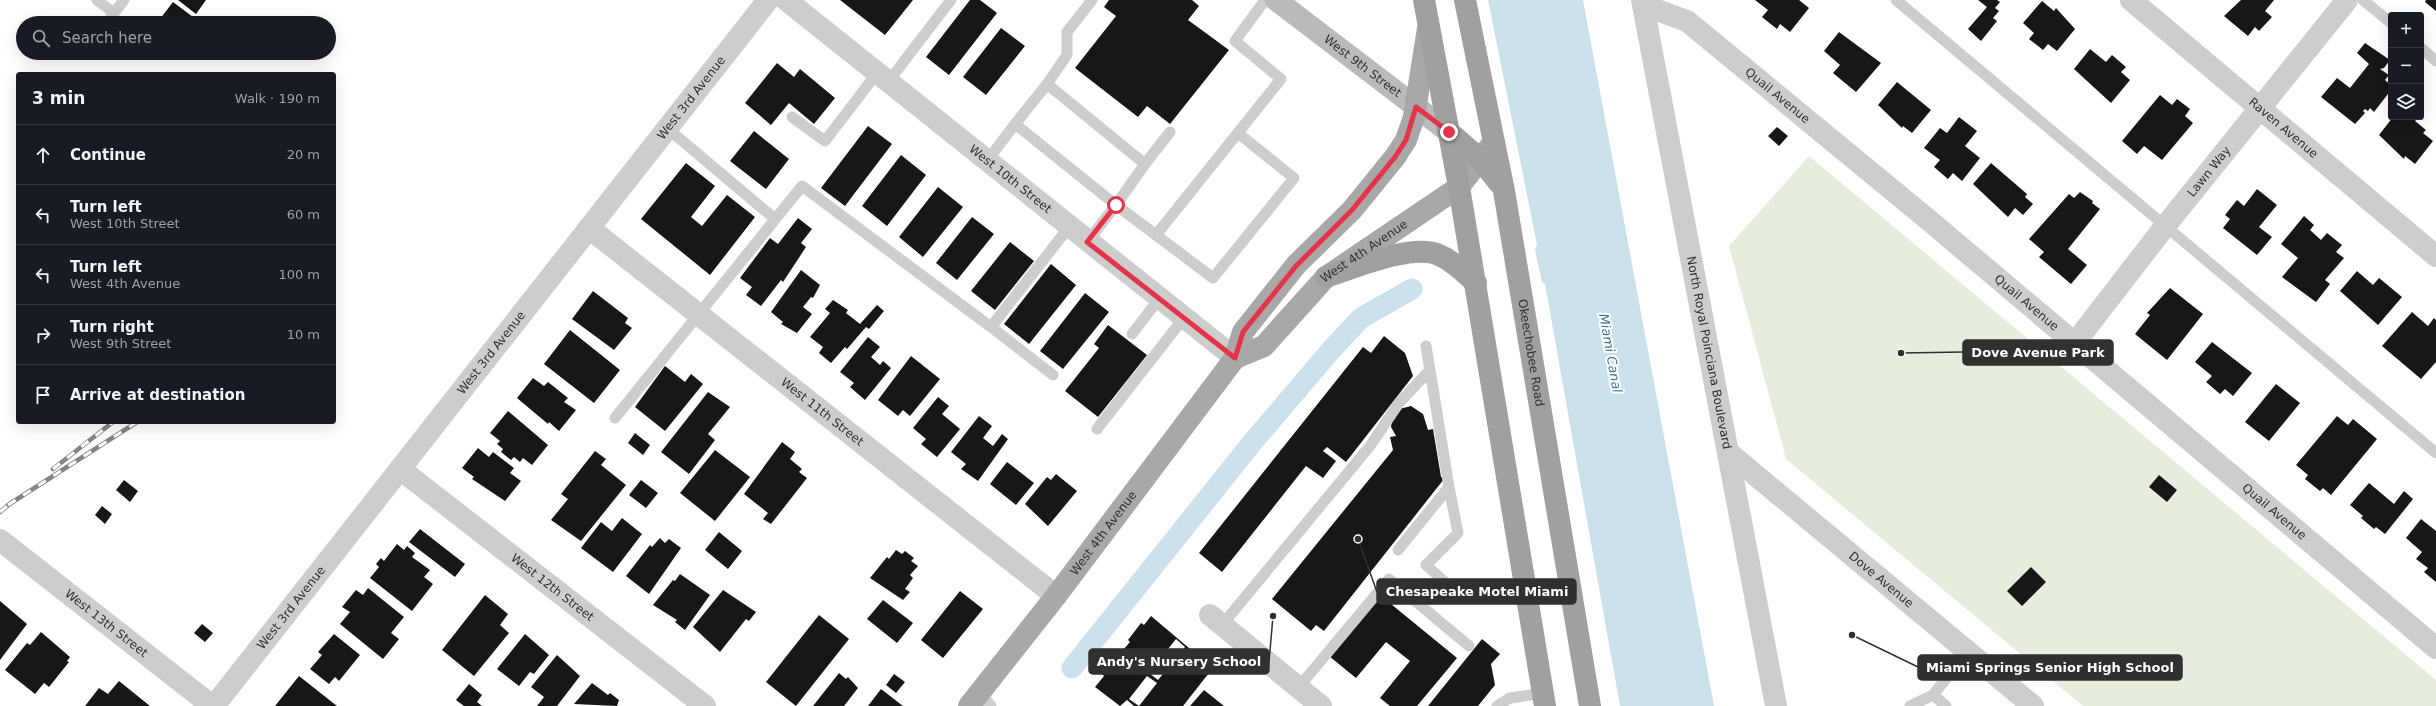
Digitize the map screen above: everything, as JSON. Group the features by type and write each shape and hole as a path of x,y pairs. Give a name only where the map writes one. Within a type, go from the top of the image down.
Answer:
{"highway":[{"path":"1424,0 1460,187 1544,699"},
{"path":"1465,0 1487,152"},
{"path":"1449,132 1487,152"},
{"name":"Okeechobee Road","path":"1487,152 1504,191 1590,706"},
{"path":"1326,277 1404,253 1419,251 1437,254 1452,262 1476,283"}],"main road":[{"name":"West 9th Street","path":"1276,0 1449,132"},
{"name":"West 4th Avenue","path":"980,701 1056,596 1235,358 1243,332 1296,266 1352,210 1395,157 1406,140 1416,107 1429,23"},
{"name":"West 4th Avenue","path":"1235,358 1264,346 1326,277 1460,187 1487,152"}],"street":[{"name":"West 3rd Avenue","path":"213,706 768,0"},
{"name":"West 10th Street","path":"786,0 1183,319 1235,358"},
{"name":"Raven Avenue","path":"2131,0 2436,256"},
{"name":"Lawn Way","path":"2074,344 2259,107 2347,0"},
{"name":"Quail Avenue","path":"1643,3 1687,21 1925,217 2436,648"},
{"name":"North Royal Poinciana Boulevard","path":"1643,3 1776,706"},
{"name":"West 11th Street","path":"589,228 1056,596"},
{"name":"Dove Avenue","path":"1729,453 2033,706"},
{"name":"West 12th Street","path":"400,469 705,706"},
{"name":"West 13th Street","path":"0,540 213,706"},
{"path":"1216,620 1321,706"}],"lane":[{"path":"97,0 114,13"},
{"path":"112,16 124,0"},
{"path":"792,117 824,141 883,78 951,0"},
{"path":"987,161 1047,84 1067,55 1067,32 1092,0"},
{"path":"1156,235 1281,79 1235,41 1265,0"},
{"path":"1896,0 2436,453"},
{"path":"2363,0 2388,21"},
{"path":"2424,51 2436,61"},
{"path":"1047,84 1145,164"},
{"path":"1015,124 1116,205 1213,278 1294,178 1238,133"},
{"path":"667,128 775,219"},
{"path":"1087,242 1170,132"},
{"path":"615,418 802,186 1053,375"},
{"path":"991,327 1069,227"},
{"path":"1132,334 1159,299"},
{"path":"1097,429 1183,319"},
{"path":"1426,346 1458,533 1426,565 1456,592 1526,587"},
{"path":"1216,620 1370,446 1399,403 1430,370"},
{"path":"1398,550 1449,487"},
{"path":"1298,688 1389,579 1469,646"},
{"path":"1910,706 1933,695 1968,652"},
{"path":"1933,695 1946,706"},
{"path":"1497,706 1510,698 1544,699"}],"green space":[{"path":"1809,156 2436,680 2436,706 2083,706 1786,459 1729,246"}],"water":[{"name":"Miami Canal","path":"1488,0 1583,0 1714,706 1620,706 1545,284 1542,282 1535,250 1537,245"}],"building":[{"path":"178,0 206,0 196,14"},
{"path":"840,0 913,0 885,35"},
{"path":"970,0 980,0 997,13 949,75 926,57"},
{"path":"1109,0 1192,0 1199,6 1188,20 1229,50 1170,124 1147,106 1138,117 1075,68 1116,16 1104,7"},
{"path":"1755,0 1799,0 1809,8 1790,32 1780,24 1777,29 1762,17 1768,10"},
{"path":"1978,0 1997,0 2000,2 1995,8 1999,11 1993,18 1997,21 1981,41 1968,29 1987,7"},
{"path":"2241,0 2274,0 2265,11 2272,17 2259,31 2255,27 2248,36 2224,16"},
{"path":"2426,0 2436,0 2436,11 2425,2"},
{"path":"2042,1 2054,11 2056,8 2075,29 2057,51 2048,44 2043,50 2029,39 2034,33 2023,23"},
{"path":"173,2 192,16 162,16"},
{"path":"1001,28 1025,46 986,95 963,77"},
{"path":"1839,32 1881,63 1856,92 1833,73 1840,65 1824,51"},
{"path":"2365,43 2388,59 2388,63 2384,68 2380,69 2388,74 2385,80 2388,82 2388,94 2374,112 2370,108 2368,111 2365,109 2363,111 2365,113 2355,124 2321,97 2337,78 2350,88 2369,64 2357,53"},
{"path":"2090,49 2106,62 2112,55 2126,67 2121,72 2130,80 2111,103 2074,69"},
{"path":"777,63 794,77 800,69 835,98 814,124 789,103 771,125 745,103"},
{"path":"1897,82 1931,110 1912,133 1903,126 1902,128 1878,105"},
{"path":"2160,95 2172,105 2177,99 2190,109 2185,116 2193,123 2162,160 2144,146 2137,154 2122,141"},
{"path":"1959,117 1977,131 1965,146 1980,158 1962,181 1953,173 1948,179 1934,167 1940,160 1924,148 1940,128 1947,133"},
{"path":"2391,120 2416,120 2415,121 2426,130 2423,133 2433,141 2415,164 2405,156 2404,159 2379,135"},
{"path":"868,126 892,144 845,206 821,188"},
{"path":"1777,127 1788,136 1779,146 1768,136"},
{"path":"754,131 789,159 766,189 730,161"},
{"path":"901,155 926,175 887,226 862,206"},
{"path":"686,163 715,186 691,217 702,226 727,195 755,217 710,275 641,219"},
{"path":"1991,163 2027,194 2025,197 2033,204 2023,215 2015,208 2008,217 1973,184"},
{"path":"938,187 963,207 923,257 899,237"},
{"path":"2257,189 2277,205 2259,227 2272,237 2257,255 2223,228 2230,219 2225,215 2237,200 2244,206"},
{"path":"2080,192 2093,201 2092,203 2100,209 2068,249 2087,265 2071,284 2039,257 2044,252 2029,239 2069,194 2074,198"},
{"path":"2304,216 2314,225 2310,230 2321,240 2327,233 2342,245 2336,252 2344,258 2325,280 2330,284 2316,302 2282,277 2298,258 2281,244"},
{"path":"972,217 994,234 957,280 936,263"},
{"path":"798,218 812,229 801,243 806,247 783,282 781,280 761,306 746,295 752,287 740,278 770,238 778,244"},
{"path":"1010,242 1034,261 995,310 971,291"},
{"path":"1051,264 1076,285 1029,344 1004,324"},
{"path":"801,270 820,285 813,298 811,297 803,307 812,314 797,333 781,324 783,322 771,312"},
{"path":"2357,271 2373,285 2379,278 2402,297 2378,325 2340,291"},
{"path":"2170,288 2203,314 2167,360 2135,334 2150,315 2147,313"},
{"path":"593,291 628,318 625,323 632,328 614,350 572,319"},
{"path":"1085,293 1109,312 1063,369 1040,351"},
{"path":"833,300 848,310 846,313 860,324 877,305 884,311 869,329 866,327 847,349 845,347 831,363 819,353 823,347 810,337 830,313 825,309"},
{"path":"2412,312 2428,326 2434,318 2436,320 2436,362 2421,379 2382,346"},
{"path":"1108,325 1147,355 1098,417 1065,391 1099,348 1094,344"},
{"path":"570,330 620,370 594,403 544,364"},
{"path":"1384,336 1405,353 1413,376 1346,462 1327,447 1323,451 1336,461 1323,478 1306,466 1222,572 1199,553 1363,347 1371,353"},
{"path":"868,337 880,347 871,357 880,365 883,361 891,368 865,400 850,387 854,383 840,372"},
{"path":"2212,342 2252,373 2233,396 2225,389 2220,394 2206,382 2212,376 2195,362"},
{"path":"911,356 940,379 910,416 903,410 898,416 878,400"},
{"path":"665,366 685,382 691,374 703,384 665,431 635,407"},
{"path":"533,378 544,386 548,382 568,398 564,402 576,410 559,431 549,422 548,424 517,398"},
{"path":"2276,384 2300,403 2269,441 2245,422"},
{"path":"708,392 730,407 708,434 715,440 689,474 661,452"},
{"path":"938,397 949,406 942,414 960,429 937,457 921,444 926,439 913,428"},
{"path":"1411,406 1423,414 1428,430 1433,429 1441,477 1444,479 1324,631 1316,625 1311,631 1272,599 1393,450 1390,437 1396,436 1391,427 1392,419 1399,409"},
{"path":"508,411 548,445 532,465 523,458 520,462 514,457 511,460 501,452 503,449 497,444 500,441 490,433"},
{"path":"979,416 992,426 983,438 993,446 1002,434 1008,439 978,481 961,469 966,464 951,452"},
{"path":"2337,416 2348,425 2353,419 2377,439 2331,495 2323,488 2320,491 2305,479 2308,475 2296,465"},
{"path":"635,433 650,445 643,455 628,443"},
{"path":"782,442 795,452 790,459 802,469 799,472 807,478 771,524 763,519 768,513 744,494"},
{"path":"478,448 489,457 493,452 514,468 510,473 521,481 505,501 472,479 474,477 462,468"},
{"path":"715,450 750,477 715,521 680,493"},
{"path":"595,451 606,459 601,465 626,485 581,541 551,520 568,499 561,494"},
{"path":"1007,462 1034,483 1016,505 990,484"},
{"path":"1056,474 1077,491 1048,526 1025,504 1047,477 1051,480"},
{"path":"2159,475 2177,490 2167,502 2149,487"},
{"path":"124,480 138,491 130,502 116,490"},
{"path":"641,480 658,493 646,508 629,495"},
{"path":"2369,483 2394,504 2404,491 2413,499 2385,534 2376,527 2374,529 2361,518 2363,516 2350,505"},
{"path":"102,506 112,514 105,524 95,515"},
{"path":"622,518 642,534 613,572 581,548 601,522 612,531"},
{"path":"2421,519 2436,531 2436,582 2424,572 2428,568 2416,559 2422,552 2406,538"},
{"path":"420,529 465,564 455,577 409,542"},
{"path":"719,532 742,551 728,569 705,550"},
{"path":"660,538 665,543 669,539 681,548 649,594 626,576 650,545 652,547"},
{"path":"397,544 404,550 407,546 415,553 412,557 430,570 424,577 433,584 412,611 370,578 379,567 376,564 381,558 384,561"},
{"path":"896,550 902,554 905,551 914,558 911,561 918,566 910,575 913,578 905,589 910,592 903,600 870,578 887,557 889,559"},
{"path":"2031,567 2046,582 2022,606 2007,591"},
{"path":"680,574 710,595 685,630 675,622 677,620 653,605 673,580 675,581"},
{"path":"368,588 404,617 391,633 399,639 383,659 340,624 350,612 342,607 356,590 363,595"},
{"path":"723,590 756,612 749,621 746,619 720,652 693,627"},
{"path":"960,591 983,609 943,658 921,640"},
{"path":"485,595 508,614 500,625 509,633 474,676 442,650"},
{"path":"1380,595 1457,658 1417,706 1390,706 1380,698 1410,661 1386,642 1356,678 1329,656"},
{"path":"883,600 913,623 897,643 867,619"},
{"path":"0,601 27,624 0,660"},
{"path":"819,615 849,639 796,706 766,682"},
{"path":"1151,616 1202,659 1205,655 1216,664 1183,706 1139,706 1134,706 1127,700 1120,706 1095,687 1104,676 1102,674 1130,642 1128,640 1141,623 1144,625","holes":["1176,639 1185,647 1158,680 1149,673","1147,676 1157,683 1139,706 1129,699"]},
{"path":"202,624 213,633 205,642 194,633"},
{"path":"41,632 70,657 67,661 69,662 49,687 44,683 35,694 5,670 27,643 30,645"},
{"path":"334,634 360,655 339,681 335,677 329,684 310,669 322,655 318,652"},
{"path":"525,634 549,655 534,674 530,672 519,686 497,669"},
{"path":"1482,639 1500,654 1491,664 1495,685 1478,706 1428,706"},
{"path":"557,655 580,676 557,706 537,706 544,697 531,687"},
{"path":"839,673 846,679 848,677 858,688 844,706 813,706"},
{"path":"894,674 905,682 896,693 886,685"},
{"path":"299,676 337,706 275,706"},
{"path":"119,681 150,706 85,706 99,688 108,694"},
{"path":"592,683 608,695 610,693 619,700 617,706 574,704"},
{"path":"469,684 482,695 477,702 482,706 464,706 456,700"},
{"path":"881,689 903,706 868,706"},
{"path":"1204,690 1224,706 1190,706"}],"waterway":[{"path":"1072,668 1251,444 1332,349 1361,318 1412,289"}],"railway":[{"path":"53,469 110,424"},
{"path":"8,505 134,424"},
{"path":"0,512 12,502"}],"place":[{"name":"Dove Avenue Park","path":"1901,353"},
{"name":"Chesapeake Motel Miami","path":"1358,539"},
{"name":"Andy's Nursery School","path":"1273,616"},
{"name":"Miami Springs Senior High School","path":"1852,635"}],"route":[{"path":"1116,205 1087,242 1183,319 1212,339 1235,358 1243,332 1296,266 1352,210 1395,157 1406,140 1412,125 1416,107 1449,132"}]}
